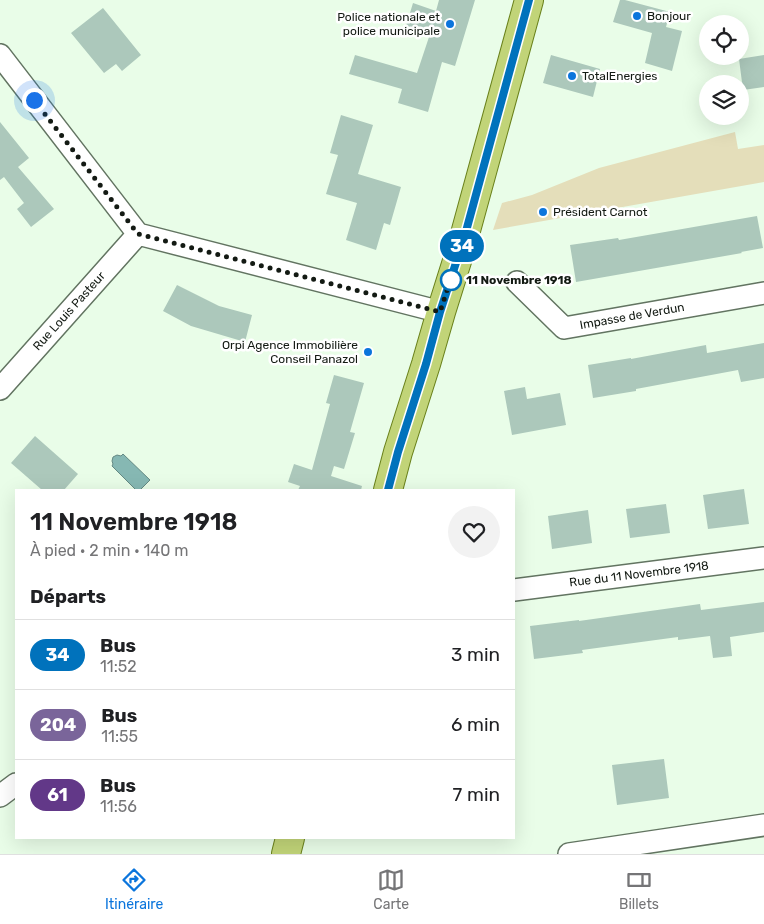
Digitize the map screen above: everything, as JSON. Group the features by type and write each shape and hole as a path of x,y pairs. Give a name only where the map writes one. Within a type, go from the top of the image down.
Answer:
{"main road":[{"path":"388,489 440,312 468,225 529,0"},
{"path":"286,854 290,839"}],"street":[{"path":"0,55 138,234 440,312"},
{"name":"Rue Louis Pasteur","path":"0,388 138,234"},
{"name":"Impasse de Verdun","path":"517,282 564,328 764,294"},
{"name":"Rue du 11 Novembre 1918","path":"515,590 764,558"},
{"path":"0,796 15,785"},
{"path":"569,854 764,825"}],"shaded area":[{"path":"735,132 738,149 764,145 764,182 493,230 502,203 532,195 599,168"}],"water":[{"path":"123,454 150,480 141,489 135,489 112,466 113,457"}],"building":[{"path":"439,0 475,0 455,66 442,62 428,112 398,103 402,89 349,74 355,55 417,73 430,34 406,26 413,3 436,11"},
{"path":"620,0 670,12 666,27 682,31 672,71 645,63 652,33 613,22"},
{"path":"103,8 141,55 122,71 116,64 104,73 71,33"},
{"name":"TotalEnergies","path":"551,55 600,69 593,97 543,83"},
{"path":"764,55 764,87 749,89 749,75 741,75 740,65 749,65 749,57"},
{"path":"341,115 373,125 358,174 401,187 390,225 384,223 376,250 346,240 357,203 326,194 338,155 330,153"},
{"path":"0,122 29,158 18,167 54,209 31,227 17,209 24,203 4,177 0,180"},
{"path":"757,216 763,248 576,282 570,245 618,238 619,240"},
{"path":"177,285 219,306 252,315 245,342 191,326 163,311"},
{"path":"764,343 764,378 741,382 738,370 593,398 588,365 706,345 707,353"},
{"path":"334,375 364,383 350,432 355,433 344,469 334,466 331,476 362,486 361,489 298,489 300,486 288,482 294,464 312,470 330,404 326,403"},
{"path":"525,387 527,399 560,393 566,425 512,435 504,391"},
{"path":"35,436 78,474 65,489 41,489 11,463"},
{"path":"744,489 749,524 708,529 703,495"},
{"path":"666,504 670,533 630,538 626,509"},
{"path":"588,510 592,543 552,549 548,516"},
{"path":"764,602 764,632 730,637 732,656 713,658 710,636 678,640 678,637 582,650 583,653 534,659 530,626 700,604 701,610"},
{"path":"664,759 669,798 617,805 612,765"}],"bus line":[{"name":"34","path":"388,489 440,312 465,235 529,0"}],"place":[{"name":"Bonjour","path":"637,16"},
{"name":"Police nationale et police municipale","path":"450,24"},
{"name":"TotalEnergies","path":"572,76"},
{"name":"Président Carnot","path":"543,212"},
{"name":"11 Novembre 1918","path":"451,280"},
{"name":"Orpi Agence Immobilière Conseil Panazol","path":"368,352"}],"route":[{"path":"34,100 138,234 440,312 451,278 451,280"}]}
